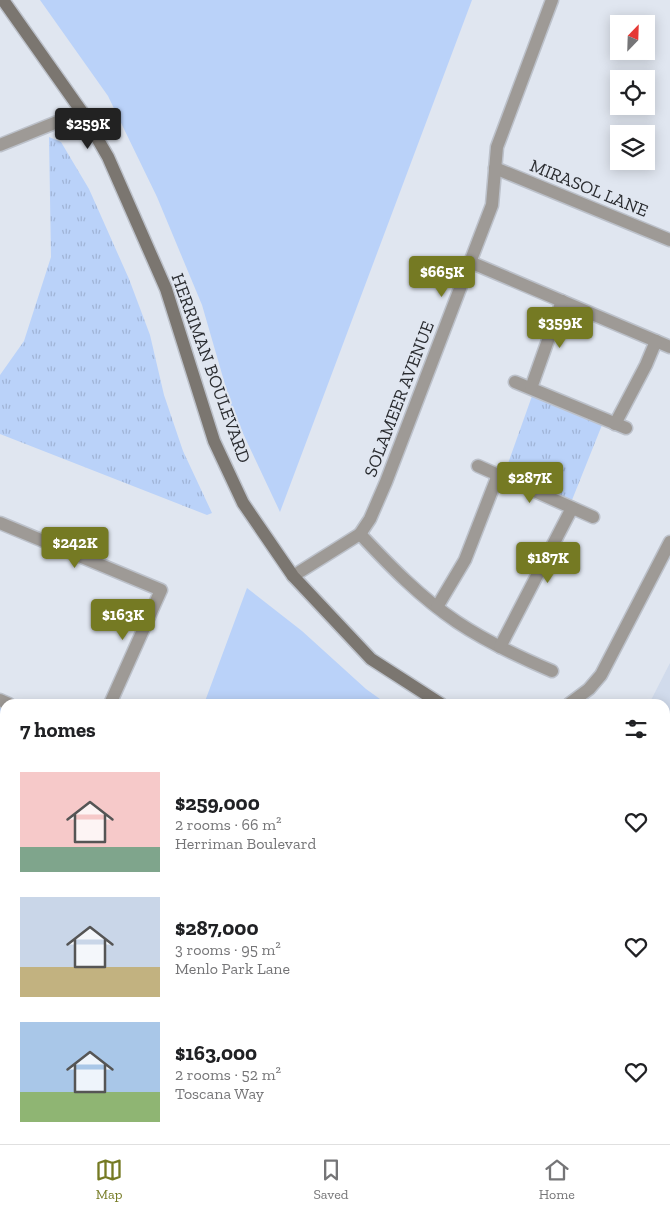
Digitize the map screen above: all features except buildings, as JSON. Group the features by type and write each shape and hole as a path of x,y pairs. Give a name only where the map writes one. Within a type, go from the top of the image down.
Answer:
{"main road":[{"name":"HERRIMAN BOULEVARD","path":"2,0 82,112 108,157 166,289 214,441 243,503 293,576 371,659 433,699"}],"street":[{"name":"SOLAMEER AVENUE","path":"293,576 360,534 370,519 492,206 497,148 552,0"},
{"path":"0,145 82,112"},
{"name":"MIRASOL LANE","path":"495,168 670,240"},
{"path":"470,262 670,347"},
{"path":"531,388 562,301"},
{"path":"516,382 621,426 656,341"},
{"path":"478,466 593,516"},
{"path":"437,607 464,560 498,475"},
{"path":"500,647 572,508"},
{"path":"0,523 162,590 112,699"},
{"path":"360,534 402,577 456,621 500,647 552,671"},
{"path":"576,699 589,689 602,675 670,542"}],"shaded area":[{"path":"670,663 670,699 652,699"}],"green space":[{"path":"40,0 472,0 280,512 233,412 202,305 157,197 108,96"},
{"path":"49,137 61,142 89,189 129,279 150,335 164,395 183,451 212,513 207,515 0,434 0,375 24,341 51,257"},
{"path":"532,396 602,425 572,500 505,472"},
{"path":"247,588 302,631 366,689 380,699 206,699"}]}
